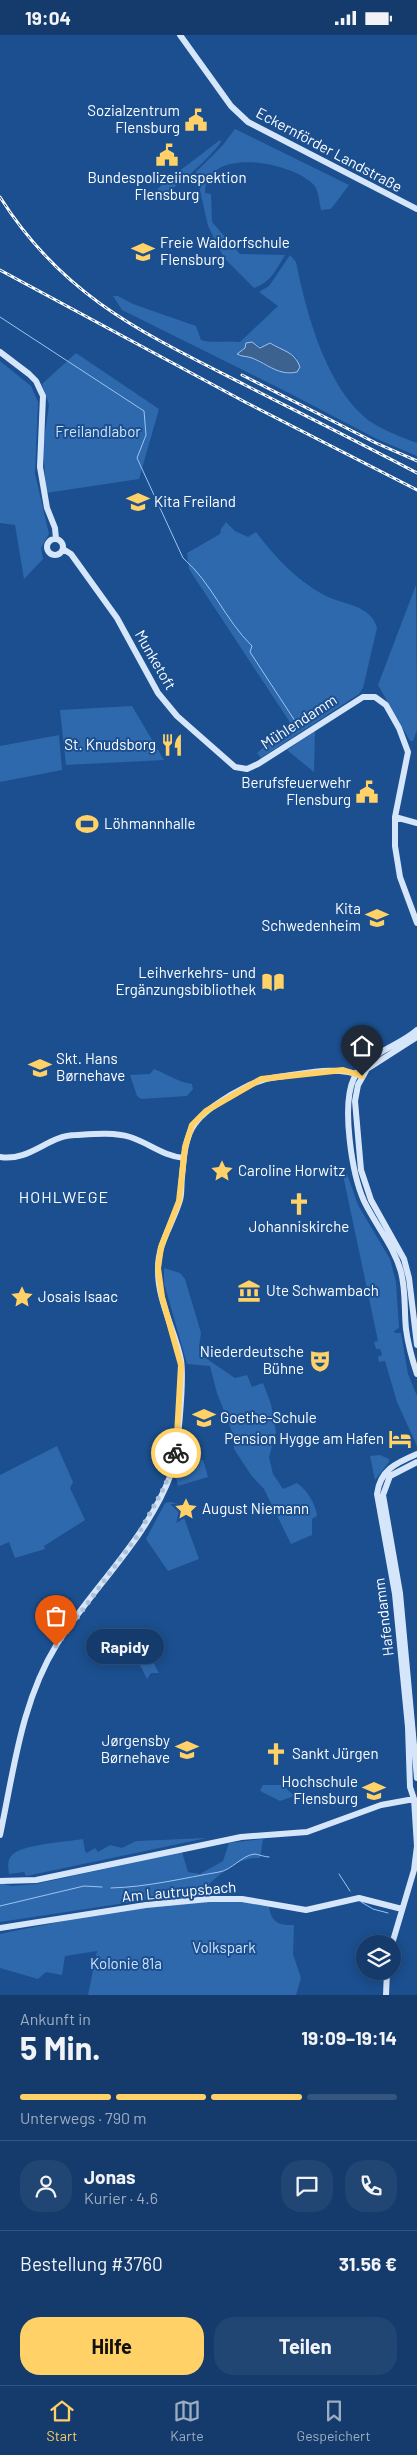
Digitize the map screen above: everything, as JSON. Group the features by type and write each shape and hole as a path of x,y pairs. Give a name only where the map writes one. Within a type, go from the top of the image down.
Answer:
{"main road":[{"name":"Eckernförder Landstraße","path":"180,35 231,105 248,122 417,209"},
{"name":"Munketoft","path":"0,353 29,374 36,381 43,396 40,467 47,508 55,528 56,539"},
{"name":"Munketoft","path":"56,539 48,544 49,551 56,555 63,549"},
{"name":"Munketoft","path":"56,539 61,542 63,549 71,554 108,605 158,693 178,716 230,763 241,769"},
{"name":"Mühlendamm","path":"241,769 258,764 355,700 371,696 386,705 399,728 408,752 395,817"},
{"path":"417,823 395,817 395,846 399,871 417,923"},
{"path":"417,1030 402,1041 376,1055 357,1076 349,1095 356,1174 365,1202 387,1239 399,1265 404,1287 406,1329 417,1374"},
{"path":"0,1835 24,1717 43,1670 68,1627 138,1535 165,1486 173,1467 176,1450 181,1365 162,1297 158,1268 161,1247 179,1201 188,1135 199,1117 252,1083 270,1077 335,1071 357,1076 417,1037"},
{"path":"357,1076 358,1085 355,1101 361,1170 371,1200 404,1259 409,1279 417,1345"},
{"path":"0,1157 19,1158 61,1137 69,1135 112,1135 128,1137 167,1156 184,1158"},
{"name":"Hafendamm","path":"395,1935 416,1862 414,1799 410,1787 408,1727 396,1601 377,1495 380,1481 385,1471 417,1455"},
{"name":"Hafendamm","path":"417,1462 390,1476 383,1495 400,1593 417,1778"},
{"name":"Hafendamm","path":"414,1799 417,1789"},
{"path":"3,1882 36,1881 222,1840 307,1832 381,1805 414,1799"},
{"name":"Am Lautrupsbach","path":"0,1928 176,1902 242,1899 306,1910 360,1898 402,1909"},
{"path":"386,1995 387,1980"}],"green space":[{"path":"235,129 349,185 331,209 321,210 318,193 313,184 302,176 269,164 233,163 219,169 209,178 205,193 211,194 212,222 240,254 285,255 269,279 254,288 224,258 208,226 196,172 222,146"},
{"path":"220,140 221,142 215,149 188,176 167,193 150,202 150,196 165,182"},
{"path":"290,255 296,262 312,325 320,347 329,369 340,388 353,406 373,424 417,443 417,456 377,439 122,310 113,296 118,296 133,304 196,326 201,340 210,342 240,342 278,306 259,292 269,286","holes":["270,343 297,358 291,373 272,368 242,350 256,344 263,348"]},
{"name":"Freilandlabor","path":"76,353 159,409 139,479 46,493 43,446 49,405 42,384"},
{"path":"0,361 31,386 38,402 35,474 49,534 41,548 43,559 24,579 15,525 0,523"},
{"path":"226,522 235,531 248,537 256,532 278,559 295,575 324,595 355,606 369,614 377,628 363,688 359,694 261,758 257,753 291,724 189,569 187,553 220,534"},
{"path":"416,585 417,730 413,741 410,741 378,685"},
{"path":"132,706 164,760 66,765 60,710"},
{"path":"315,731 314,772 287,750"},
{"path":"59,735 62,770 0,782 0,746"},
{"path":"154,1069 177,1080 192,1084 193,1089 187,1096 141,1099 137,1096 130,1075 150,1074"},
{"path":"347,1174 358,1205 390,1259 396,1282 399,1328 394,1331 395,1333 401,1333 408,1374 417,1396 417,1446 397,1402 385,1361 379,1362 378,1357 382,1355 380,1349 376,1349 374,1342 378,1341 343,1175"},
{"path":"164,1268 180,1273 185,1279 201,1333 199,1347 204,1357 235,1378 247,1375 252,1387 263,1383 271,1404 276,1432 269,1457 273,1474 283,1489 297,1483 310,1498 317,1516 312,1519 312,1535 291,1544 264,1489 251,1475 234,1449 234,1437 217,1393 210,1366 187,1364 164,1283"},
{"path":"57,1446 73,1482 70,1488 85,1520 44,1546 45,1549 15,1558 9,1542 0,1546 0,1475"},
{"path":"182,1455 203,1460 208,1477 178,1486 176,1478"},
{"path":"380,1455 389,1459 389,1462 375,1480 370,1456"},
{"path":"165,1503 179,1504 199,1559 168,1571 146,1539"},
{"path":"147,1651 159,1673 151,1673 147,1679 136,1657"},
{"path":"263,1785 283,1785 294,1796 280,1801 262,1792 260,1790"},
{"path":"207,1838 26,1876 24,1872 9,1874 8,1866 12,1855 25,1848 45,1844 83,1839 87,1853 95,1848 98,1852 110,1845 122,1848 136,1841"},
{"path":"263,1839 260,1858 239,1862 220,1874 209,1884 211,1897 145,1900 0,1922 0,1883 12,1886 36,1884 182,1852 188,1872 200,1874 223,1861 229,1843"},
{"name":"Volkspark","path":"243,1901 269,1905 273,1919 283,1925 294,1925 293,1954 301,1978 296,1995 88,1995 97,1951 65,1956 62,1975 46,1972 38,1979 0,1968 0,1934 121,1911 181,1904"}],"shaded area":[{"path":"252,342 260,348 270,343 284,350 295,358 300,367 297,372 279,371 252,358 237,354 245,348 246,343"}],"waterway":[{"path":"0,317 144,411 146,435 137,458 183,558 202,579 242,636 252,646 250,652 297,724 271,746"},
{"path":"111,1888 152,1884 224,1871 245,1857 254,1854 269,1857"},
{"path":"339,1874 350,1891"},
{"path":"0,1906 84,1886 102,1887"},
{"path":"361,1902 373,1909 388,1913"}],"railway":[{"path":"0,197 24,232 51,261 78,287 108,309 173,348 417,473"},
{"path":"0,270 245,402 417,490"},
{"path":"242,375 376,443 417,461"}],"way so far":[{"path":"56,1646 68,1627 128,1551 138,1535 165,1486 173,1467 176,1453"}],"place":[{"name":"Sozialzentrum Flensburg","path":"196,120"},
{"name":"Bundespolizeiinspektion Flensburg","path":"167,155"},
{"name":"Freie Waldorfschule Flensburg","path":"143,252"},
{"name":"Kita Freiland","path":"138,502"},
{"name":"St. Knudsborg","path":"172,745"},
{"name":"Berufsfeuerwehr Flensburg","path":"367,792"},
{"name":"Löhmannhalle","path":"87,824"},
{"name":"Kita Schwedenheim","path":"377,918"},
{"name":"Leihverkehrs- und Ergänzungsbibliothek","path":"273,982"},
{"name":"Skt. Hans Børnehave","path":"40,1068"},
{"name":"Caroline Horwitz","path":"222,1171"},
{"name":"Johanniskirche","path":"299,1204"},
{"name":"Ute Schwambach","path":"249,1291"},
{"name":"Josais Isaac","path":"22,1297"},
{"name":"Niederdeutsche Bühne","path":"320,1361"},
{"name":"Goethe-Schule","path":"204,1418"},
{"name":"Pension Hygge am Hafen","path":"400,1439"},
{"name":"August Niemann","path":"186,1509"},
{"name":"Rapidy","path":"56,1646"},
{"name":"Jørgensby Børnehave","path":"187,1750"},
{"name":"Sankt Jürgen","path":"276,1754"},
{"name":"Hochschule Flensburg","path":"374,1791"}],"district":[{"name":"HOHLWEGE","path":"64,1197"}],"route":[{"path":"176,1453 182,1373 178,1351 159,1285 158,1268 161,1247 179,1201 185,1147 192,1125 206,1111 261,1079 343,1070 362,1076"}],"park label":[{"name":"Kolonie 81a","path":"126,1964"}]}
